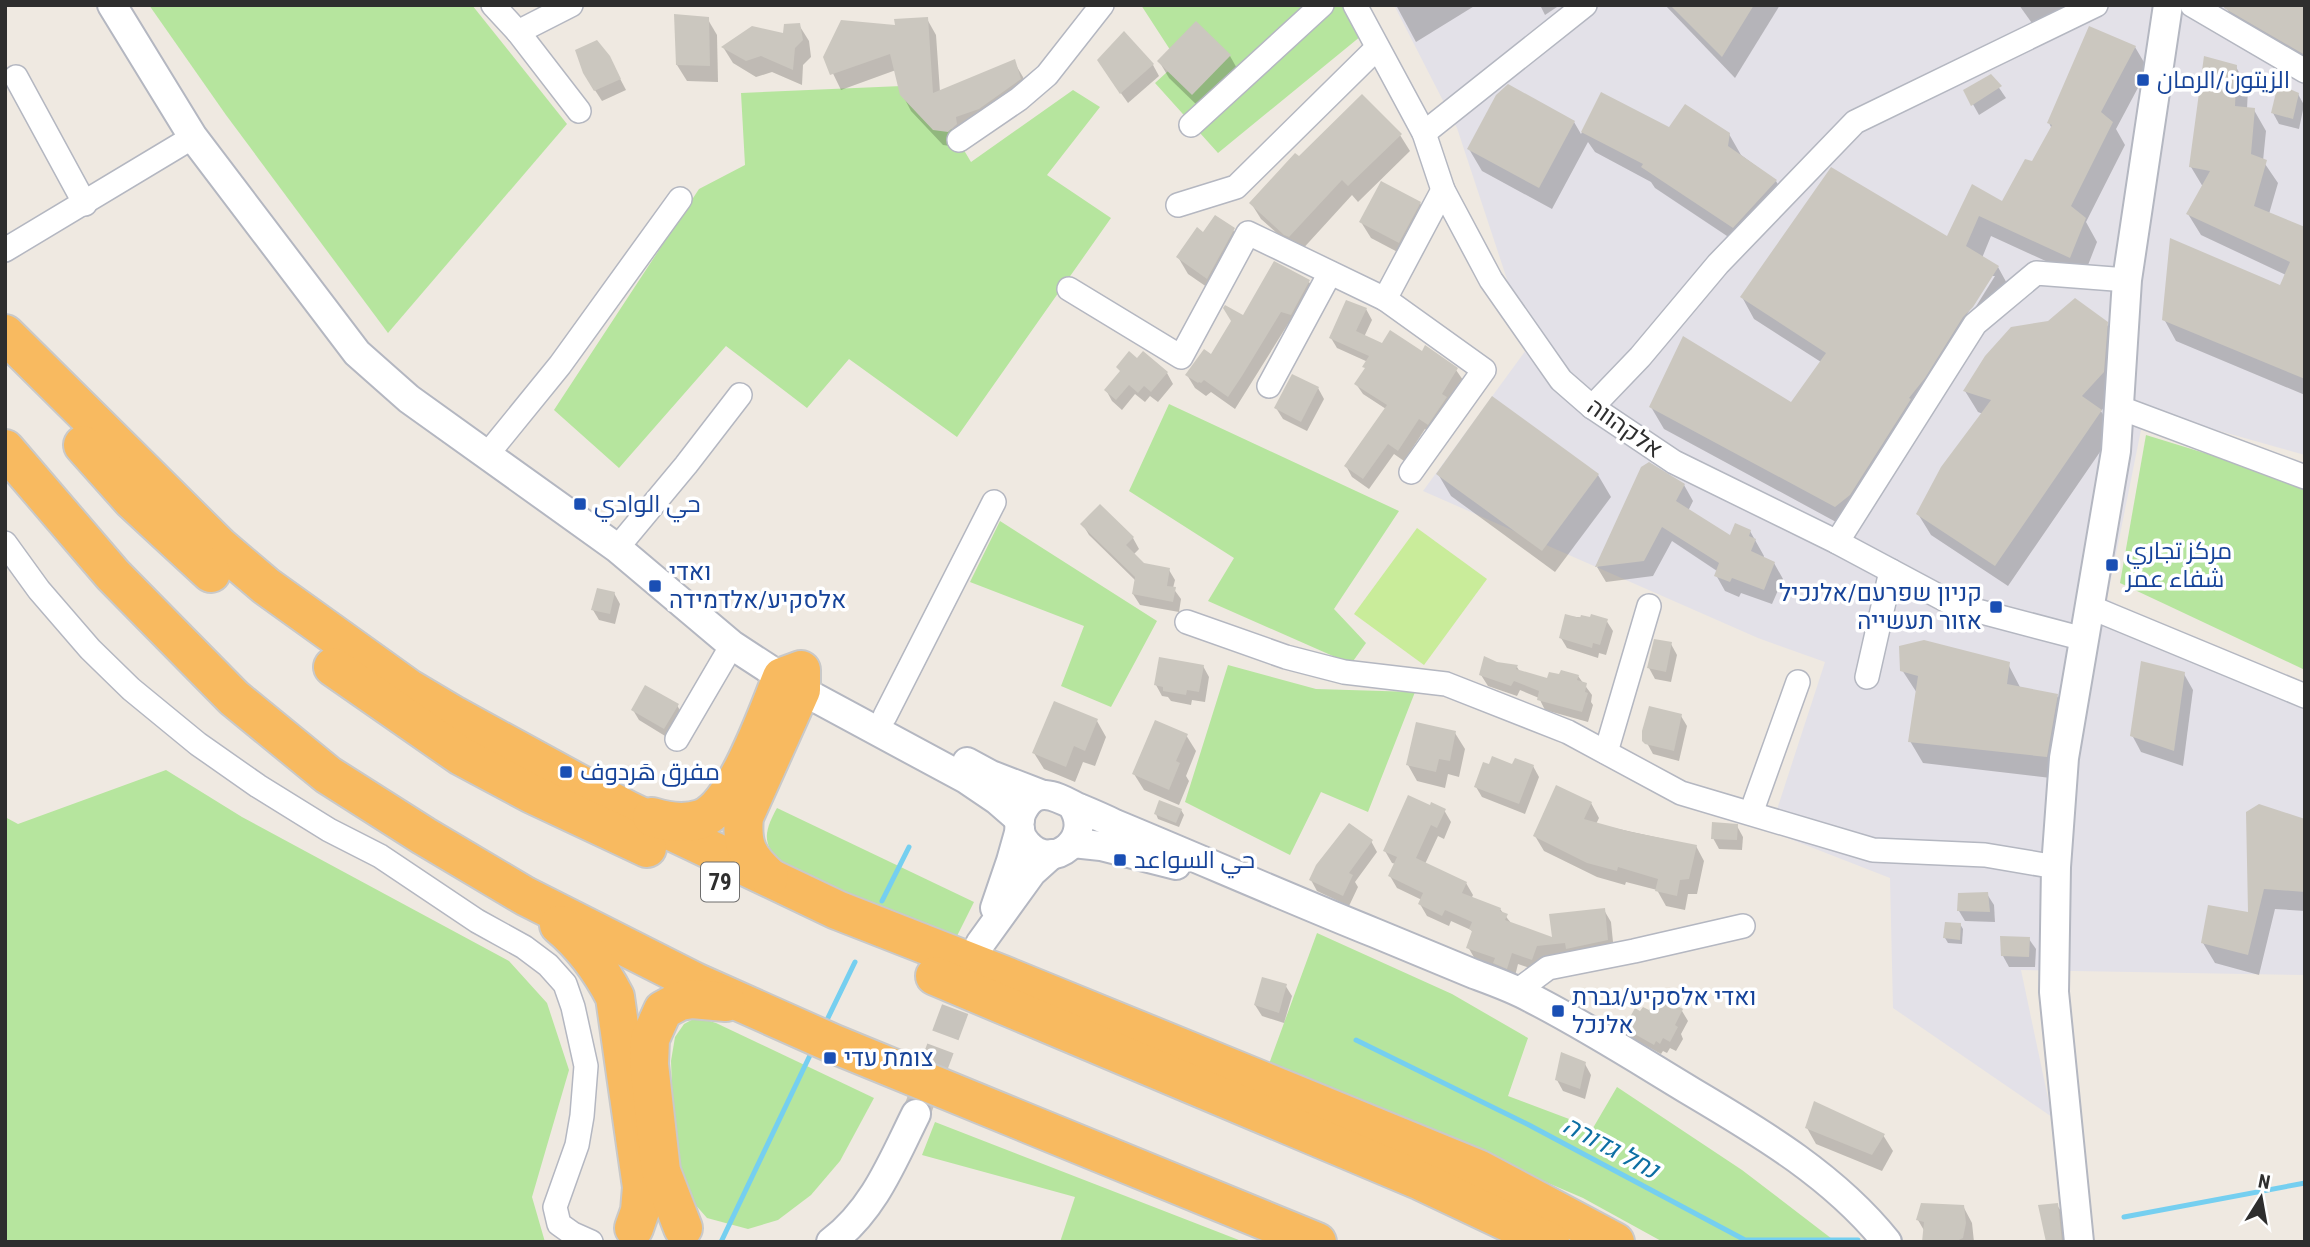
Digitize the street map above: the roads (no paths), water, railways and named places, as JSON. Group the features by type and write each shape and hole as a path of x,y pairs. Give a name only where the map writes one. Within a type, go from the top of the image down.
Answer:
{"highway":[{"path":"5,334 219,546 266,586 420,695 550,769 627,810 837,910 1478,1169 1615,1242"},
{"name":"79","path":"5,347 115,481 201,565 271,622 461,756 532,794 821,928 1421,1181 1550,1242"},
{"path":"5,449 113,575 234,698 328,775 525,897 695,982 834,1044 1317,1242"},
{"path":"627,810 667,822 703,818 732,788 795,679"},
{"path":"771,878 755,864 745,848 742,834 744,817 795,679"},
{"path":"525,897 589,954 615,997 642,1187 642,1200 634,1228"},
{"path":"692,1236 661,1171 649,1064 650,1039 663,1010 680,1001 692,999 751,1007"}],"street":[{"path":"113,5 193,137 357,353 409,399 617,548 732,645 966,779 997,800 1020,824 1022,837 1034,851 1101,846 1254,884"},
{"path":"493,5 518,32 579,111"},
{"path":"518,32 571,5"},
{"path":"959,140 1019,99 1047,75 1102,5"},
{"path":"1191,125 1322,5"},
{"name":"אלקהווה","path":"1355,5 1424,133 1443,190 1492,280 1561,380 1592,407 1674,462 1837,542 1955,606 2084,639"},
{"path":"1424,133 1585,5"},
{"path":"1592,407 1640,356 1718,264 1854,122 2096,5"},
{"path":"2079,1242 2054,992 2056,867 2064,758 2116,451 2127,280 2168,5"},
{"path":"2192,5 2305,71"},
{"path":"1178,205 1236,187 1377,48"},
{"path":"16,77 85,204"},
{"path":"5,250 193,137"},
{"path":"1385,299 1443,190"},
{"path":"486,456 559,365 680,199"},
{"path":"1069,289 1181,357 1248,233 1385,299 1484,370 1412,472"},
{"path":"1269,386 1330,273"},
{"path":"1837,542 1975,324 2036,273 2127,280"},
{"path":"617,548 740,395"},
{"path":"2118,407 2305,477"},
{"path":"885,716 994,502"},
{"path":"5,543 39,590 90,649 131,689 198,744 329,830 380,856 477,921 524,947 548,965 565,984 586,1066 577,1145 555,1207 559,1224 591,1242"},
{"path":"1867,677 1891,571"},
{"path":"678,599 795,679 885,716 991,775 1043,795 1062,797 1071,804 1254,884 1517,991 1671,1079 1789,1151 1837,1189 1872,1223 1887,1242"},
{"path":"1606,752 1649,606"},
{"path":"2090,607 2305,696"},
{"path":"1187,622 1286,657 1344,673 1446,684 1568,732 1681,793 1873,850 1985,855 2056,867"},
{"path":"677,739 732,645"},
{"path":"1751,813 1798,682"},
{"path":"1043,795 1027,804 1011,862 983,939 1032,873 1063,849 1079,827 1079,819 1071,804"},
{"path":"1517,991 1548,968 1743,926"},
{"path":"831,1242 858,1219 876,1194 916,1114"}],"waterway":[{"path":"882,901 909,847"},
{"path":"825,1024 855,962"},
{"name":"נחל גדורה","path":"1356,1040 1529,1125 1745,1240 1858,1240"},
{"path":"721,1242 813,1049"},
{"name":"נחל גדורה","path":"2124,1217 2305,1183"}],"tunnel":[{"path":"916,1114 969,972"}],"place":[{"name":"الزيتون/الرمان","path":"2143,80"},
{"name":"حي الوادي","path":"580,504"},
{"name":"مركز تجاري شفاء عمر","path":"2112,565"},
{"name":"ואדי אלסקיע/אלדמידה","path":"655,586"},
{"name":"קניון שפרעם/אלנכיל אזור תעשייה","path":"1996,607"},
{"name":"مفرق هَردوف","path":"566,772"},
{"name":"حي السواعد","path":"1120,860"},
{"name":"ואדי אלסקיע/גברת אלנכל","path":"1558,1011"},
{"name":"צומת עדי","path":"830,1058"}]}
